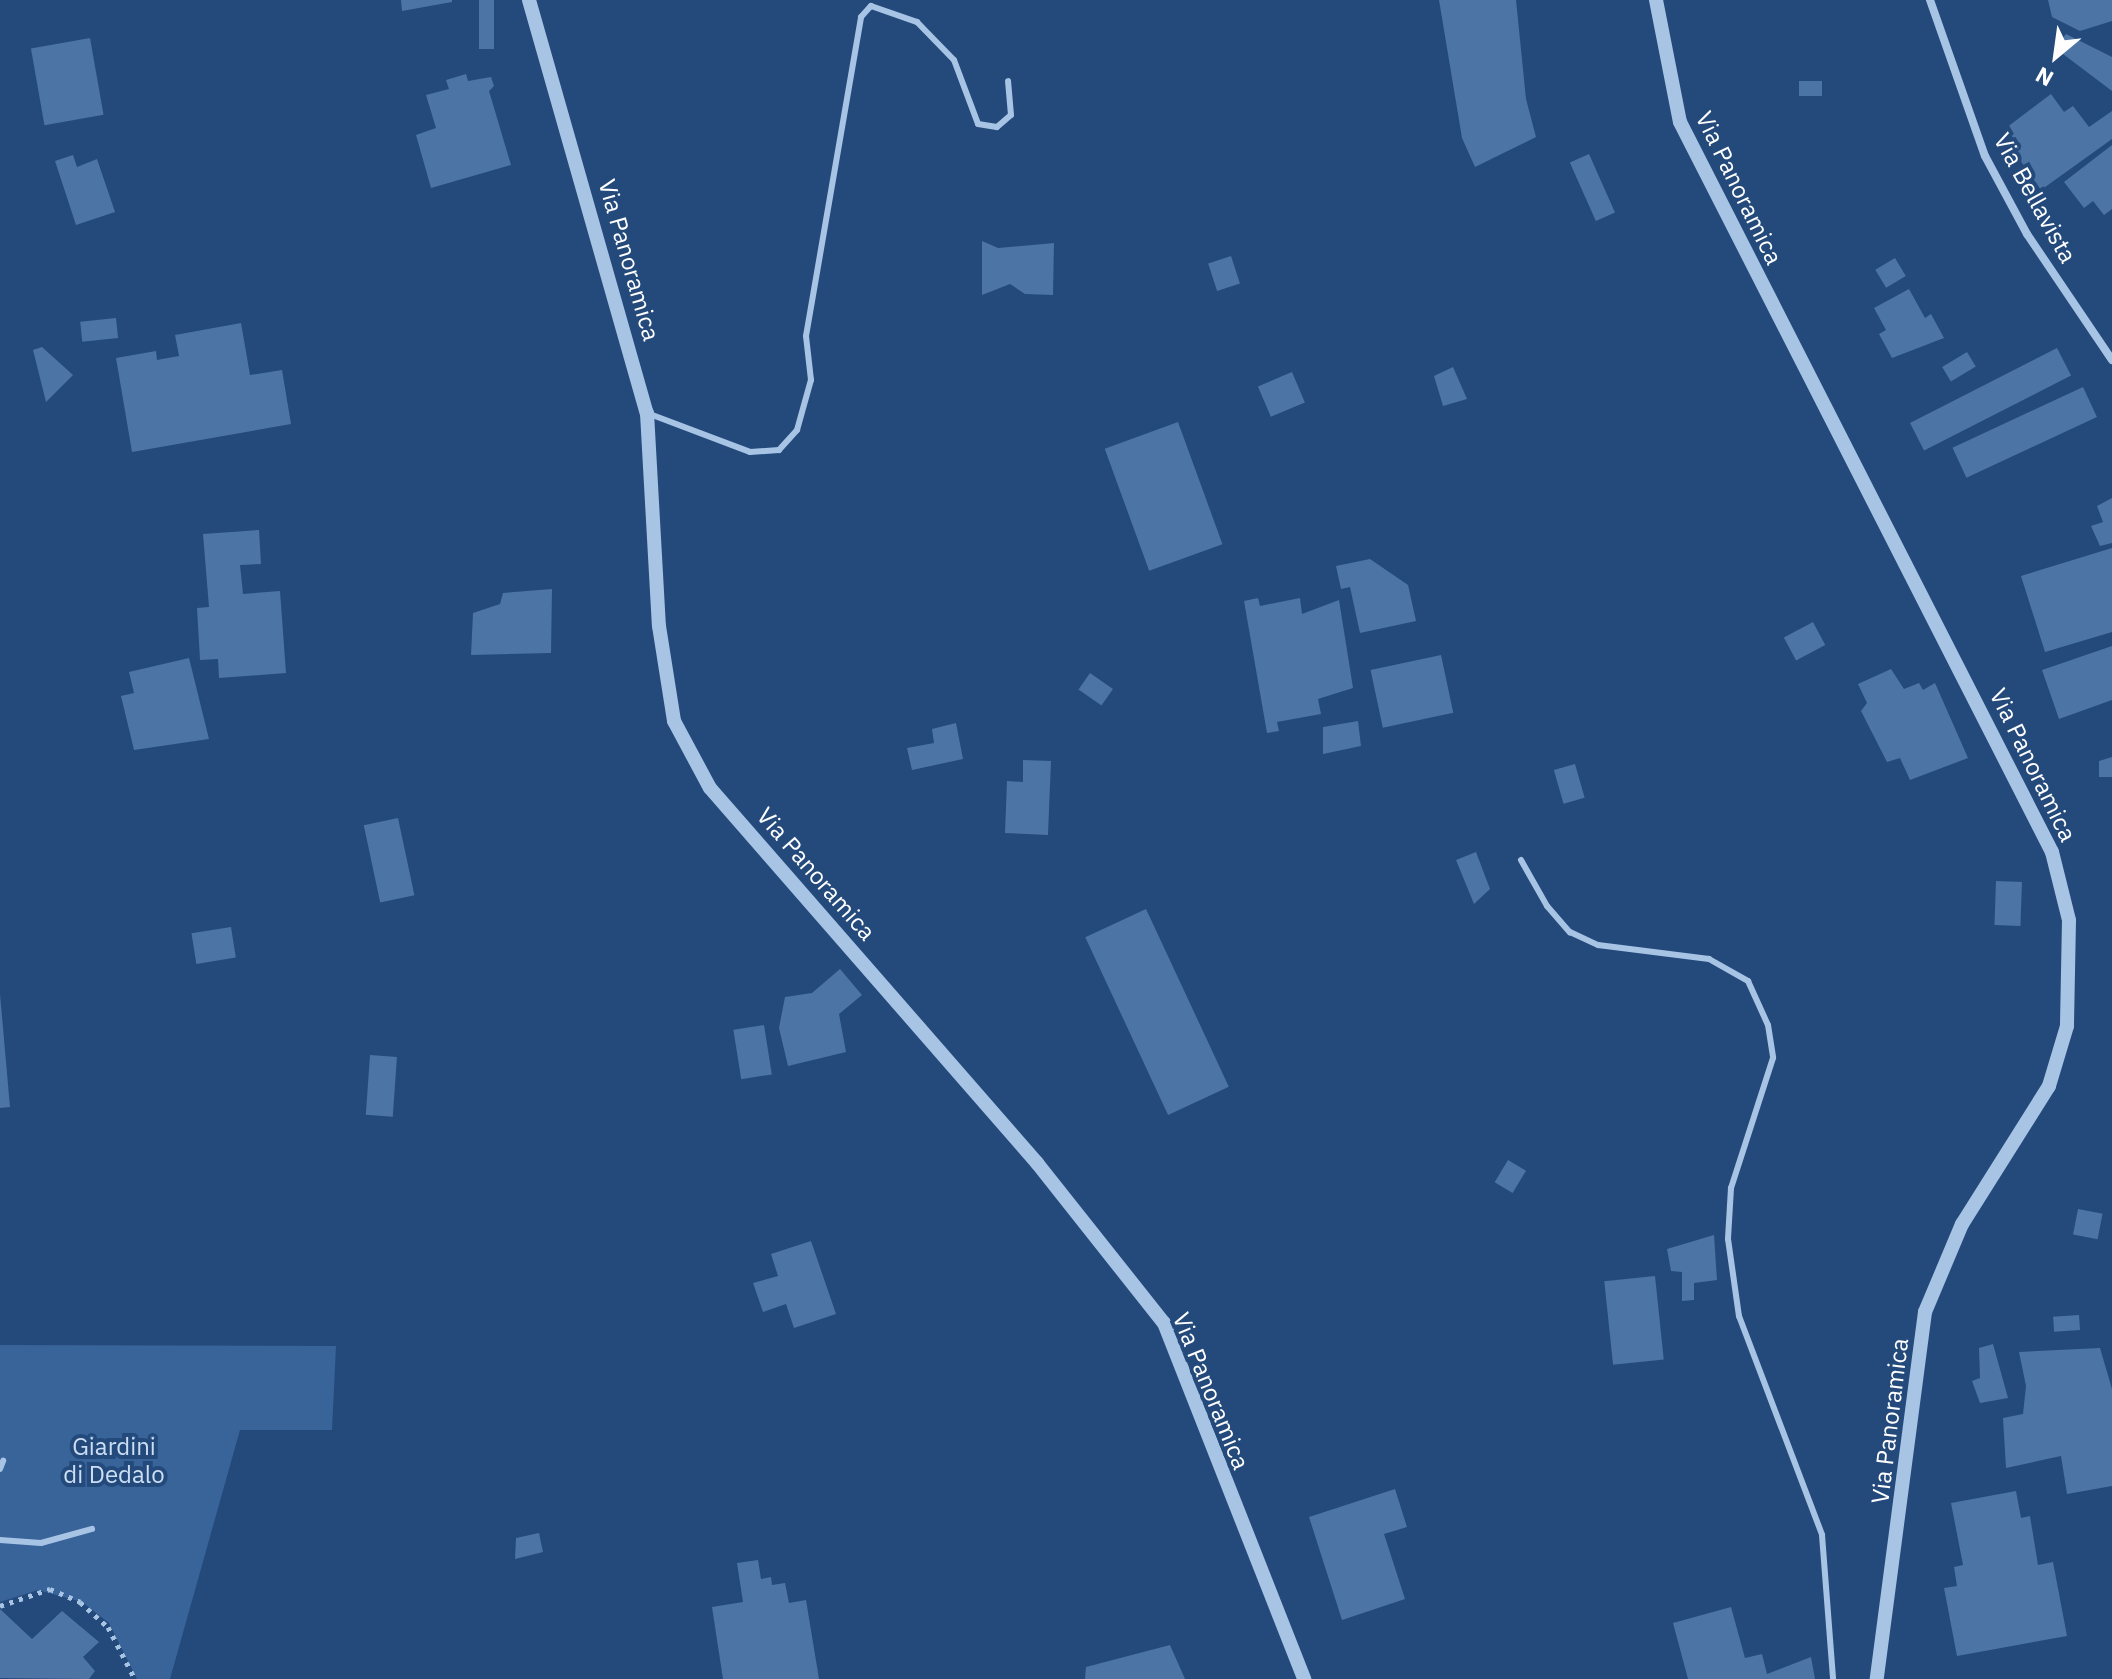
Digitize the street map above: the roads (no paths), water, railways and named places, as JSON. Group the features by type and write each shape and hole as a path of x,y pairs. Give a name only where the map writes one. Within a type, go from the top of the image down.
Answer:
{"street":[{"name":"Via Panoramica","path":"529,0 647,413 659,626 674,721 710,788 1037,1163 1164,1323 1304,1679"},
{"name":"Via Panoramica","path":"1656,0 1680,122 2052,852 2069,920 2067,1026 2049,1086 1962,1224 1925,1312 1877,1679"},
{"name":"Via Bellavista","path":"1930,0 1985,156 2027,234 2112,360"}],"lane":[{"path":"647,413 750,452 779,450 797,430 811,380 806,336 861,17 871,6 917,22 954,60 978,124 997,127 1011,115 1008,81"},
{"path":"1521,860 1547,906 1570,932 1598,945 1709,959 1748,981 1768,1025 1773,1058 1731,1188 1728,1239 1739,1316 1822,1535 1833,1679"},
{"path":"0,1469 3,1461"},
{"path":"0,1540 41,1543 92,1529"}],"park label":[{"name":"Giardini di Dedalo","path":"114,1461"}]}
